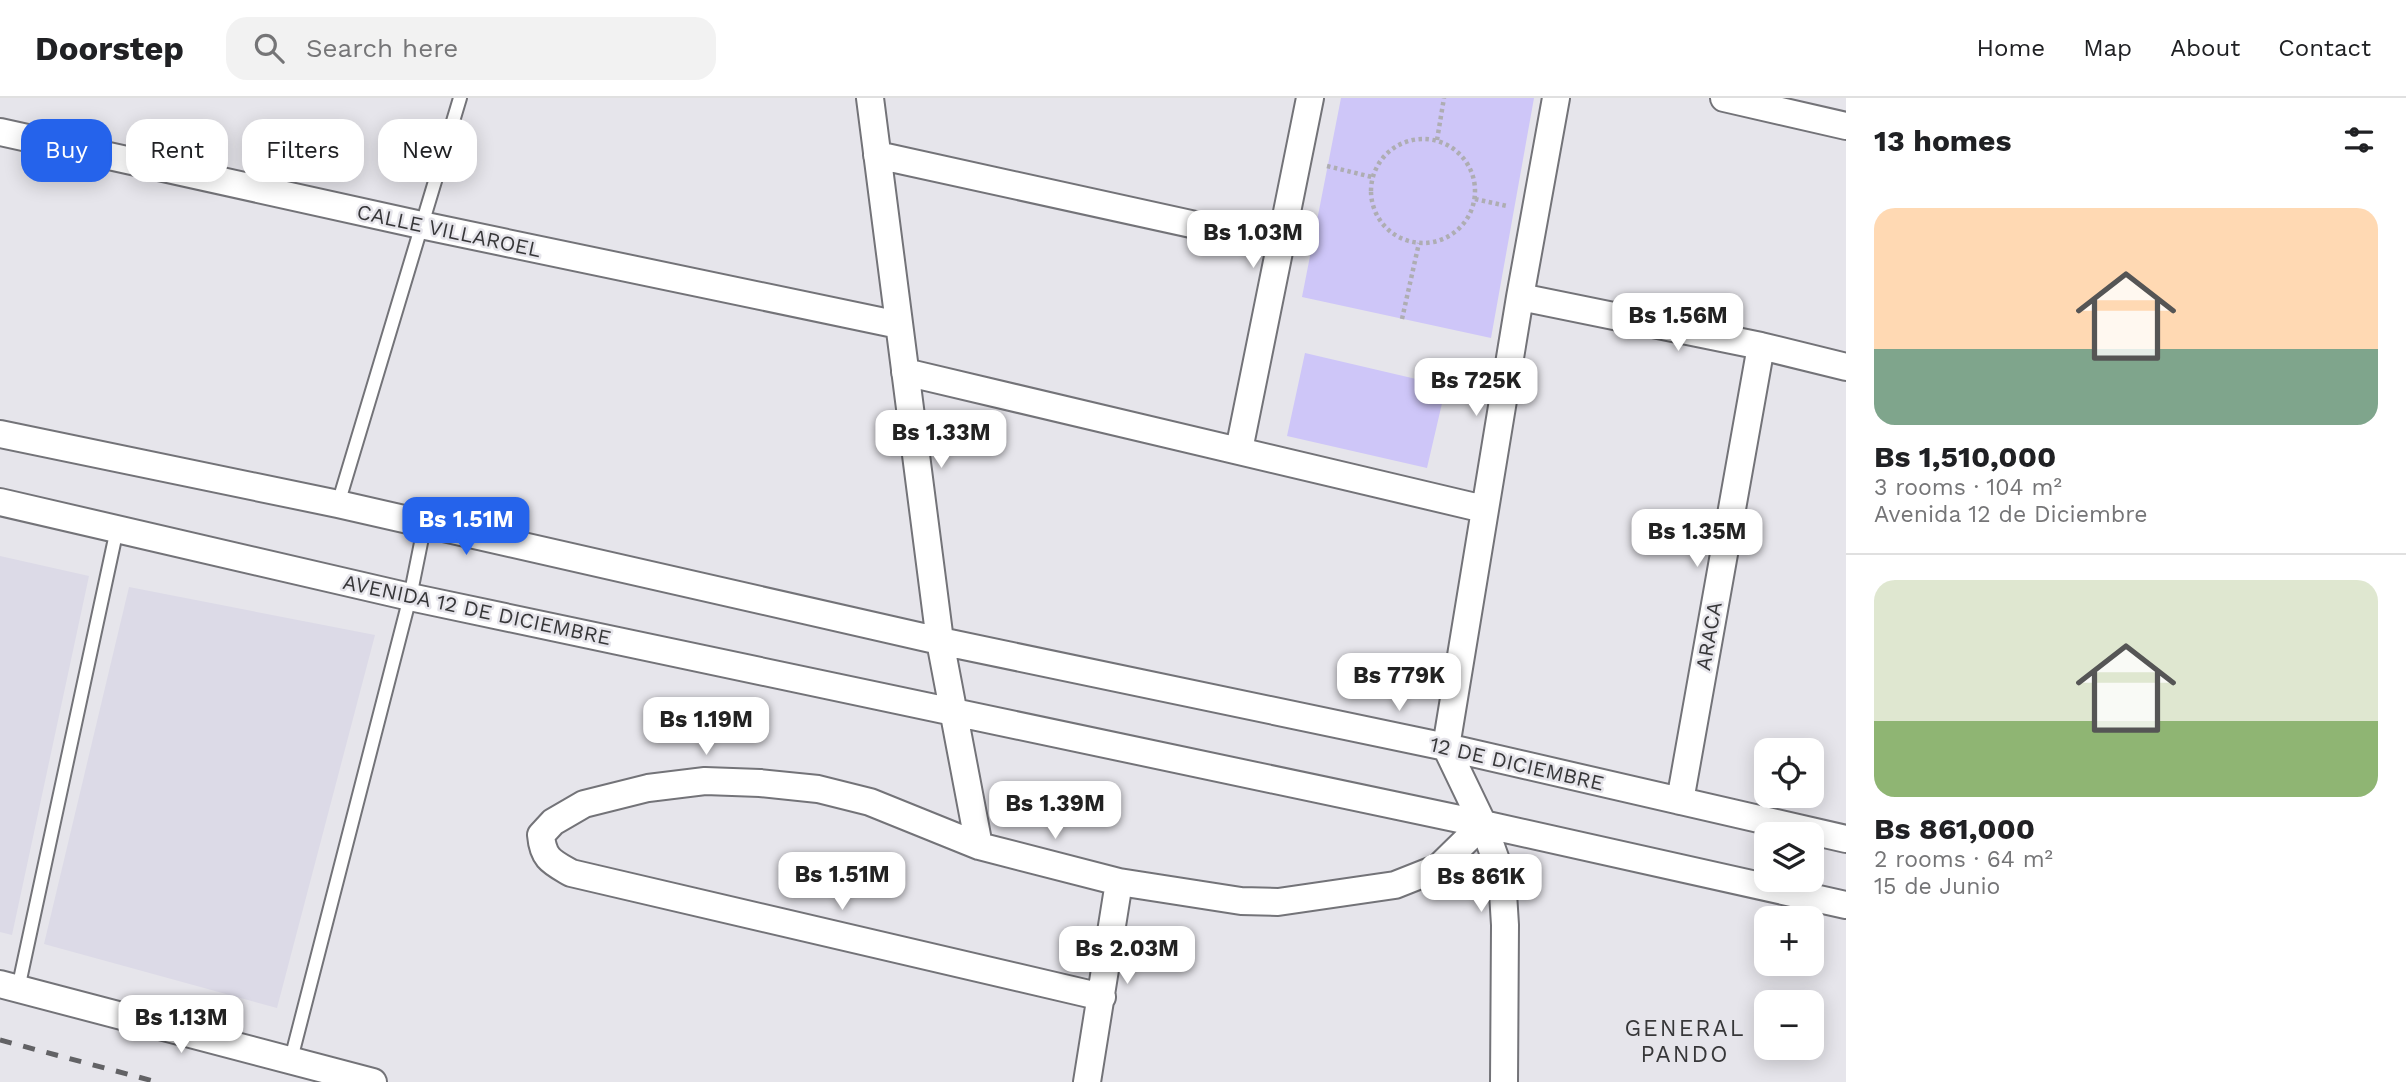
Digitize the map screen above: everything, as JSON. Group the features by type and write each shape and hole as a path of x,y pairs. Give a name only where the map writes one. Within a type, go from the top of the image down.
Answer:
{"street":[{"path":"870,98 940,641 979,846"},
{"path":"1239,450 1310,98"},
{"path":"1504,1082 1505,925 1502,877 1483,824 1446,747 1484,509 1556,98"},
{"path":"1724,98 1846,126"},
{"name":"CALLE VILLAROEL","path":"0,132 421,225 899,325"},
{"path":"877,155 1282,244"},
{"path":"1520,297 1761,346 1846,367"},
{"name":"ARACA","path":"1679,801 1761,346"},
{"path":"905,372 1484,509"},
{"path":"0,434 425,523 940,641"},
{"name":"AVENIDA 12 DE DICIEMBRE","path":"0,502 410,597 955,712"},
{"name":"12 DE DICIEMBRE","path":"940,641 1446,747 1846,839"},
{"path":"955,712 1483,824 1846,905"},
{"path":"1102,997 571,873 547,857 542,850 541,835 553,822 584,804 648,788 705,781 818,789 870,802 979,846 1119,882 1241,901 1278,902 1395,885 1438,868 1483,824"},
{"path":"1087,1082 1119,882"},
{"path":"9,987 373,1082"}],"lane":[{"path":"338,504 460,98"},
{"path":"291,1059 410,597 425,523"},
{"path":"9,987 117,529"}],"path":[{"path":"1437,140 1444,98"},
{"path":"1420,138 1437,140 1452,146 1468,165 1476,188 1474,204 1467,221 1454,234 1437,242 1419,243 1402,239 1386,228 1376,213 1371,195 1372,177 1379,162 1397,146 1420,138"},
{"path":"1299,159 1372,177"},
{"path":"1402,319 1419,243"}],"shaded area":[{"path":"1341,98 1534,98 1491,338 1302,297"},
{"path":"1305,353 1446,386 1427,468 1287,436"},
{"path":"0,556 89,576 12,935 0,932"},
{"path":"129,587 375,635 277,1008 44,944"}],"railway":[{"path":"0,1040 157,1082"}],"district":[{"name":"GENERAL PANDO","path":"1685,1041"}]}
